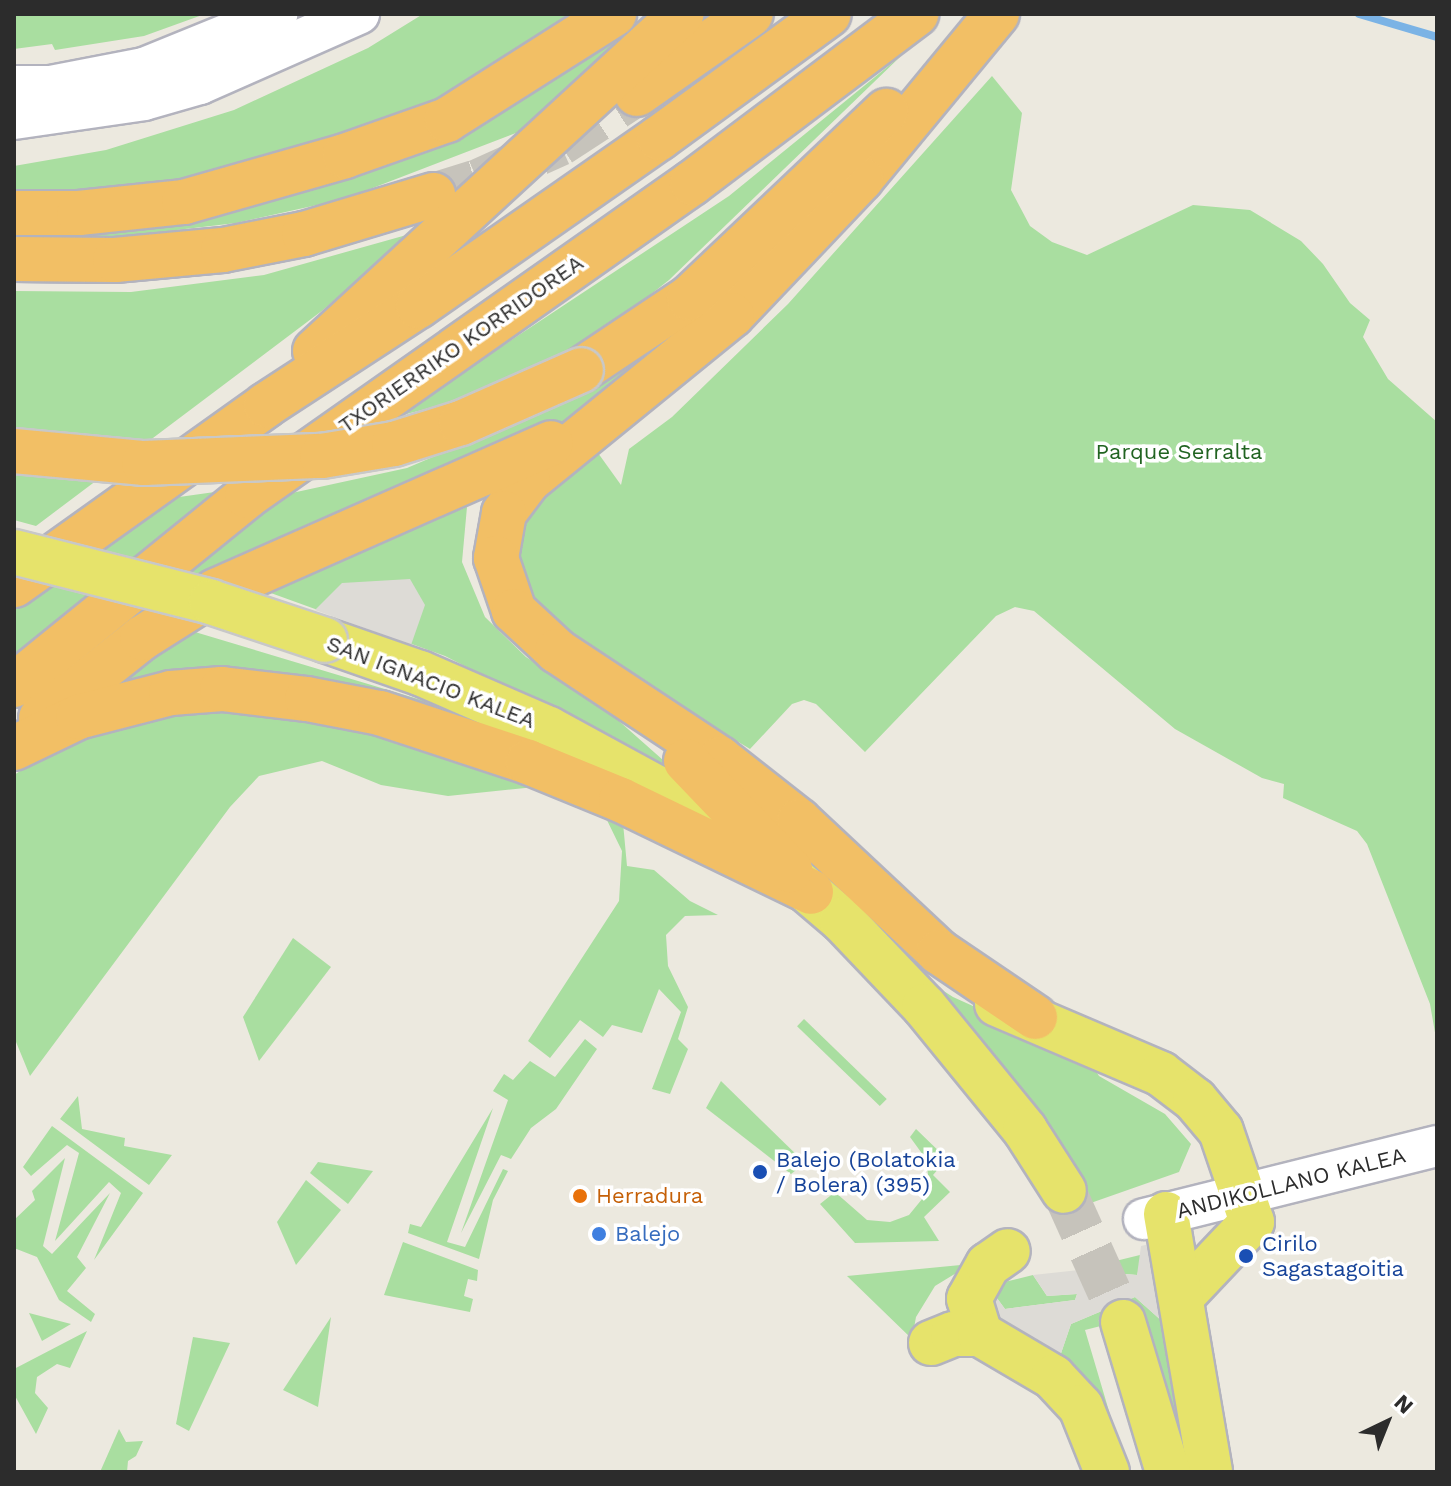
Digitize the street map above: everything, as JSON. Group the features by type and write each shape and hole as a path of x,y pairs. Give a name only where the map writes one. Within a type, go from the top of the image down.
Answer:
{"highway":[{"path":"14,213 79,213 184,202 345,156 447,120 614,14"},
{"path":"266,405 343,322 681,14"},
{"path":"637,94 751,14"},
{"path":"14,585 266,405 418,306 829,14"},
{"name":"TXORIERRIKO KORRIDOREA","path":"14,685 247,496 654,210 916,14"},
{"path":"14,451 144,463 322,456 394,444 461,423 581,370 700,289 994,14"},
{"path":"994,14 806,240 705,340 528,481 504,513 496,558 514,611 557,651 633,705 720,759 799,821 939,952 1035,1017"},
{"path":"14,259 115,260 223,250 304,234 433,195"},
{"path":"14,740 142,638 216,591 496,471 621,408"},
{"path":"14,748 78,717 171,693 222,689 307,699 380,713 528,762 621,800 826,906"},
{"path":"633,705 826,906"}],"main road":[{"path":"14,86 51,86 144,68 277,14"},
{"path":"14,119 144,100 200,84 359,14"},
{"name":"SAN IGNACIO KALEA","path":"14,552 211,602 462,690 585,747 703,813 826,906 972,1064 1052,1196"},
{"path":"826,906 995,1004 1035,1017 1161,1074 1195,1100 1221,1131 1245,1193 1252,1222 1181,1297"},
{"name":"ANDIKOLLANO KALEA","path":"1155,1216 1437,1146"},
{"path":"1155,1216 1181,1297 1210,1472"},
{"path":"980,1334 969,1299 988,1265 1008,1251"},
{"path":"1142,1472 1111,1327 1168,1472"},
{"path":"931,1343 953,1334 980,1334 1053,1377 1081,1407 1107,1472"}],"green space":[{"path":"14,14 205,14 144,36 55,50 52,44 14,49"},
{"path":"423,14 582,14 453,93 354,138 136,195 14,195 14,166 106,150 234,110 368,48"},
{"path":"636,25 529,128 344,199 236,223 109,238 14,235 474,123 539,88"},
{"path":"902,55 669,280 589,343 507,388 395,417 729,196"},
{"name":"Parque Serralta","path":"992,76 1022,113 1011,190 1030,226 1052,242 1087,255 1193,205 1250,210 1301,241 1323,264 1350,303 1370,320 1363,337 1388,379 1437,422 1437,1044 1430,1004 1367,844 1357,831 1283,798 1284,784 1262,778 1175,729 1034,611 1015,607 996,616 865,752 816,704 804,700 792,704 750,749 542,622 514,578 513,536 555,480 598,453 621,485 629,449 672,417 788,304"},
{"path":"410,234 323,310 36,526 14,520 14,291 131,292 264,275"},
{"path":"683,326 566,424 50,687 278,496 407,468 496,430"},
{"path":"229,490 148,547 14,655 14,609 172,498"},
{"path":"467,507 462,562 485,617 526,657 602,706 681,776 445,656 257,588"},
{"path":"185,629 448,708 609,779 441,720 108,689"},
{"path":"180,705 307,711 545,786 448,796 381,785 322,761 259,776 230,807 30,1076 14,1037 14,775 74,737"},
{"path":"545,786 622,812 627,866 654,870 690,901 718,915 685,916 666,935 668,966 688,1007 678,1039 688,1049 670,1094 652,1089 681,1012 659,989 642,1033 612,1025 603,1037 580,1020 550,1058 528,1041 619,901 622,851 604,814"},
{"path":"293,938 331,967 259,1061 243,1017"},
{"path":"919,975 953,997 1088,1058 1099,1076 1165,1114 1191,1144 1179,1172 1085,1205 1055,1149"},
{"path":"804,1019 887,1099 880,1106 797,1026"},
{"path":"585,1039 597,1049 556,1109 531,1128 511,1159 501,1155 461,1233 508,1100 493,1091 504,1074 513,1080 530,1061 555,1077"},
{"path":"721,1081 805,1163 791,1174 706,1108"},
{"path":"78,1096 82,1129 125,1138 124,1146 172,1155 149,1185 60,1119"},
{"path":"493,1108 447,1242 465,1247 503,1169 508,1171 493,1200 479,1259 408,1233 410,1224 421,1227"},
{"path":"52,1126 143,1193 94,1260 121,1193 109,1182 55,1241 79,1153 67,1145 31,1176 23,1167"},
{"path":"916,1129 947,1159 933,1175 950,1192 924,1217 939,1241 855,1243 820,1204 835,1192 867,1220 890,1222 909,1215 927,1193 929,1182 926,1159 910,1137"},
{"path":"65,1158 43,1246 52,1254 110,1193 77,1257 86,1268 67,1291 95,1314 91,1322 59,1300 37,1257 14,1248 14,1220 35,1200 32,1191"},
{"path":"318,1162 373,1171 348,1204 310,1173"},
{"path":"306,1180 341,1210 296,1265 277,1222"},
{"path":"403,1242 478,1270 477,1281 468,1279 464,1296 473,1299 470,1312 384,1295"},
{"path":"1144,1254 1137,1275 1079,1270"},
{"path":"971,1264 935,1286 916,1317 912,1339 847,1276"},
{"path":"1033,1275 1047,1296 1077,1294 1075,1300 1005,1309 988,1286"},
{"path":"1135,1297 1182,1339 1203,1472 1181,1472 1136,1317 1085,1330 1127,1472 1056,1368 1071,1324"},
{"path":"29,1313 71,1324 42,1341"},
{"path":"331,1317 318,1407 283,1390"},
{"path":"87,1331 70,1368 57,1364 37,1377 35,1393 48,1408 36,1434 14,1394 14,1369"},
{"path":"193,1337 230,1343 189,1431 176,1424"},
{"path":"119,1429 126,1442 143,1441 136,1456 128,1461 127,1472 100,1472"}],"shaded area":[{"path":"410,579 425,605 411,645 315,610 342,583"},
{"path":"1154,1243 1182,1339 1135,1297 1071,1324 1056,1368 1001,1333 988,1286 1005,1309 1075,1300 1077,1294 1047,1296 1033,1275 1079,1270 1137,1275 1141,1246"}],"waterway":[{"path":"1359,14 1437,37"}],"tunnel":[{"path":"433,195 478,181 560,144 637,94"},
{"path":"1064,1191 1123,1322"}],"place":[{"name":"Balejo (Bolatokia / Bolera) (395)","path":"760,1172"},
{"name":"Herradura","path":"580,1196"},
{"name":"Balejo","path":"599,1234"},
{"name":"Cirilo Sagastagoitia","path":"1246,1256"}]}
